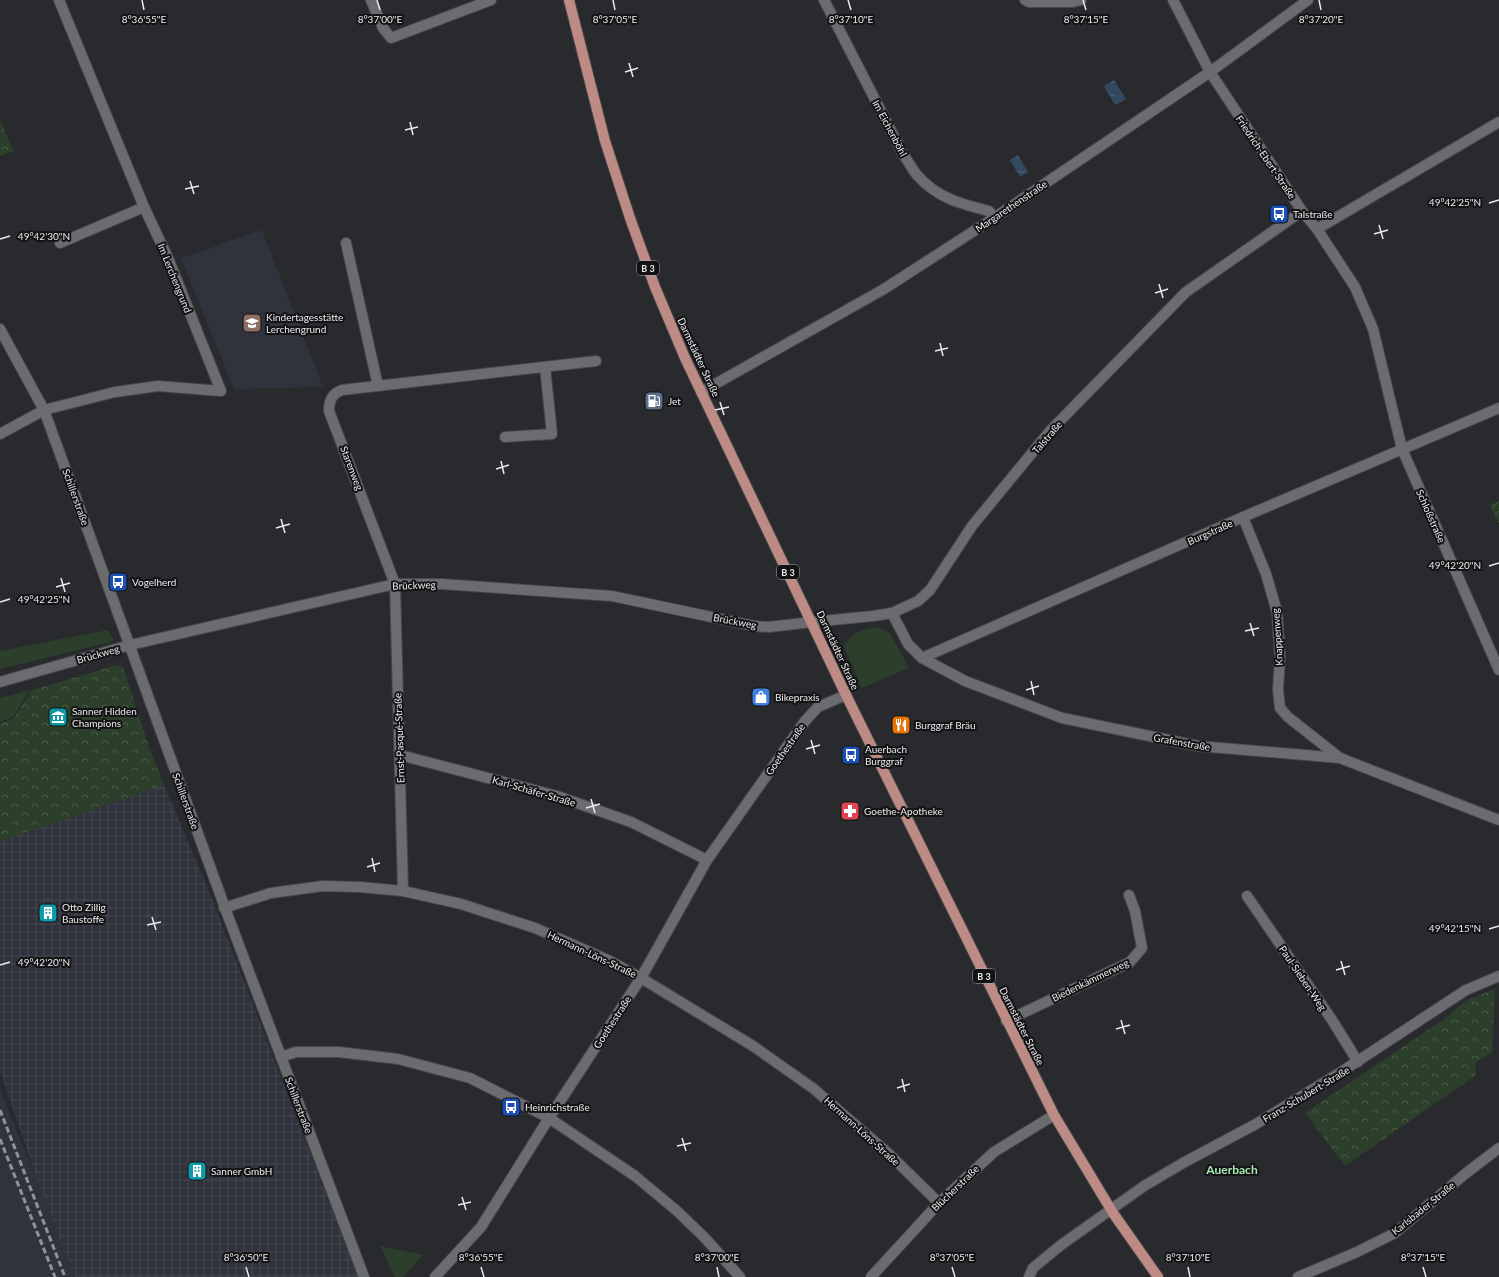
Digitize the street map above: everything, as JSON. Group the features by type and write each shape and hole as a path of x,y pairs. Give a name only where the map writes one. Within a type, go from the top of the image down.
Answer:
{"main road":[{"name":"Darmstädter Straße","path":"569,0 605,141 630,218 655,287 679,346 846,695 1054,1116 1111,1210 1158,1277"}],"street":[{"name":"Im Lerchengrund","path":"44,410 115,392 158,386 221,391 168,258 144,207 59,0"},
{"path":"371,0 383,28 391,38 491,0"},
{"name":"Im Eichenböhl","path":"824,0 903,154 916,175 933,190 960,204 989,211 994,218"},
{"path":"1025,0 1029,2 1073,2 1080,0"},
{"name":"Friedrich-Ebert-Straße","path":"1172,0 1210,72 1302,211 1317,229 1355,287 1373,329 1402,449"},
{"name":"Margarethenstraße","path":"701,392 884,289 994,218 1210,72 1308,0"},
{"path":"1317,229 1499,122"},
{"path":"60,243 144,207"},
{"name":"Talstraße","path":"812,622 892,613 918,601 930,590 972,526 1050,431 1186,292 1302,211"},
{"path":"346,243 378,386"},
{"name":"Schillerstraße","path":"0,330 44,410 224,908 364,1277"},
{"name":"Starenweg","path":"395,584 330,410 329,403 332,397 337,392 342,390 596,361"},
{"path":"506,437 552,434 545,367"},
{"name":"Burgstraße","path":"922,658 1243,517 1499,408"},
{"path":"0,434 44,410"},
{"name":"Schloßstraße","path":"1402,449 1499,670"},
{"name":"Knappenweg","path":"1243,517 1266,574 1277,612 1280,657 1278,690 1280,708 1288,717 1340,758"},
{"name":"Brückweg","path":"0,682 130,645 395,584 441,584 612,596 754,626 768,627 812,622"},
{"name":"Ernst-Pasqué-Straße","path":"395,584 403,891"},
{"name":"Grafenstraße","path":"892,613 908,644 922,658 966,681 1062,718 1198,746 1340,758 1499,820"},
{"name":"Goethestraße","path":"435,1277 481,1227 549,1118 641,978 707,860 805,721 818,707 846,695"},
{"name":"Karl-Schäfer-Straße","path":"400,755 564,799 631,822 707,860"},
{"name":"Hermann-Löns-Straße","path":"224,908 272,893 323,886 360,887 403,891 461,904 536,928 608,960 641,978 753,1046 814,1089 890,1154 938,1203"},
{"name":"Biedenkämmerweg","path":"1006,1021 1130,962 1136,956 1142,948 1135,911 1129,895"},
{"name":"Paul-Sieben-Weg","path":"1247,896 1332,1020 1358,1062"},
{"name":"Franz-Schubert-Straße","path":"1029,1277 1033,1268 1051,1253 1144,1186 1183,1163 1256,1124 1358,1062 1466,990 1499,976"},
{"path":"281,1057 296,1052 339,1052 398,1059 470,1078 549,1118 635,1176 704,1236 740,1277"},
{"name":"Blücherstraße","path":"871,1277 938,1203 994,1152 1054,1116"},
{"name":"Karlsbader Straße","path":"1298,1277 1357,1252 1395,1233 1465,1174 1499,1148"}],"shaded area":[{"name":"Kindertagesstätte Lerchengrund","path":"262,230 323,387 234,389 181,258"},
{"path":"164,785 211,896 358,1277 75,1277 38,1182 0,1071 0,841"},
{"path":"0,1090 38,1182 75,1277 0,1277"}],"green space":[{"path":"0,120 14,151 0,156"},
{"path":"1499,501 1499,524 1490,505"},
{"path":"876,627 890,633 909,668 862,688 844,647 853,635"},
{"path":"108,630 114,641 0,669 0,651"},
{"path":"117,665 121,666 124,670 150,750 164,785 0,841 0,724 14,718 32,690"},
{"path":"30,690 13,717 0,722 0,698"},
{"path":"1495,989 1492,1052 1475,1063 1476,1075 1345,1166 1305,1113 1444,1019 1467,1000"},
{"path":"380,1246 423,1255 403,1277 395,1277"}],"water":[{"path":"1114,80 1126,99 1115,105 1104,86"},
{"path":"1018,155 1028,172 1020,177 1010,160"}],"railway":[{"path":"0,1110 65,1277"},
{"path":"0,1139 55,1277"}],"place":[{"name":"Talstraße","path":"1279,214"},
{"name":"Kindertagesstätte Lerchengrund","path":"252,323"},
{"name":"Jet","path":"654,401"},
{"name":"Vogelherd","path":"118,582"},
{"name":"Bikepraxis","path":"761,697"},
{"name":"Sanner Hidden Champions","path":"58,717"},
{"name":"Burggraf Bräu","path":"901,725"},
{"name":"Auerbach Burggraf","path":"851,755"},
{"name":"Goethe-Apotheke","path":"850,811"},
{"name":"Otto Zillig Baustoffe","path":"48,913"},
{"name":"Heinrichstraße","path":"511,1107"},
{"name":"Sanner GmbH","path":"197,1171"}],"district":[{"name":"Auerbach","path":"1232,1169"}]}
